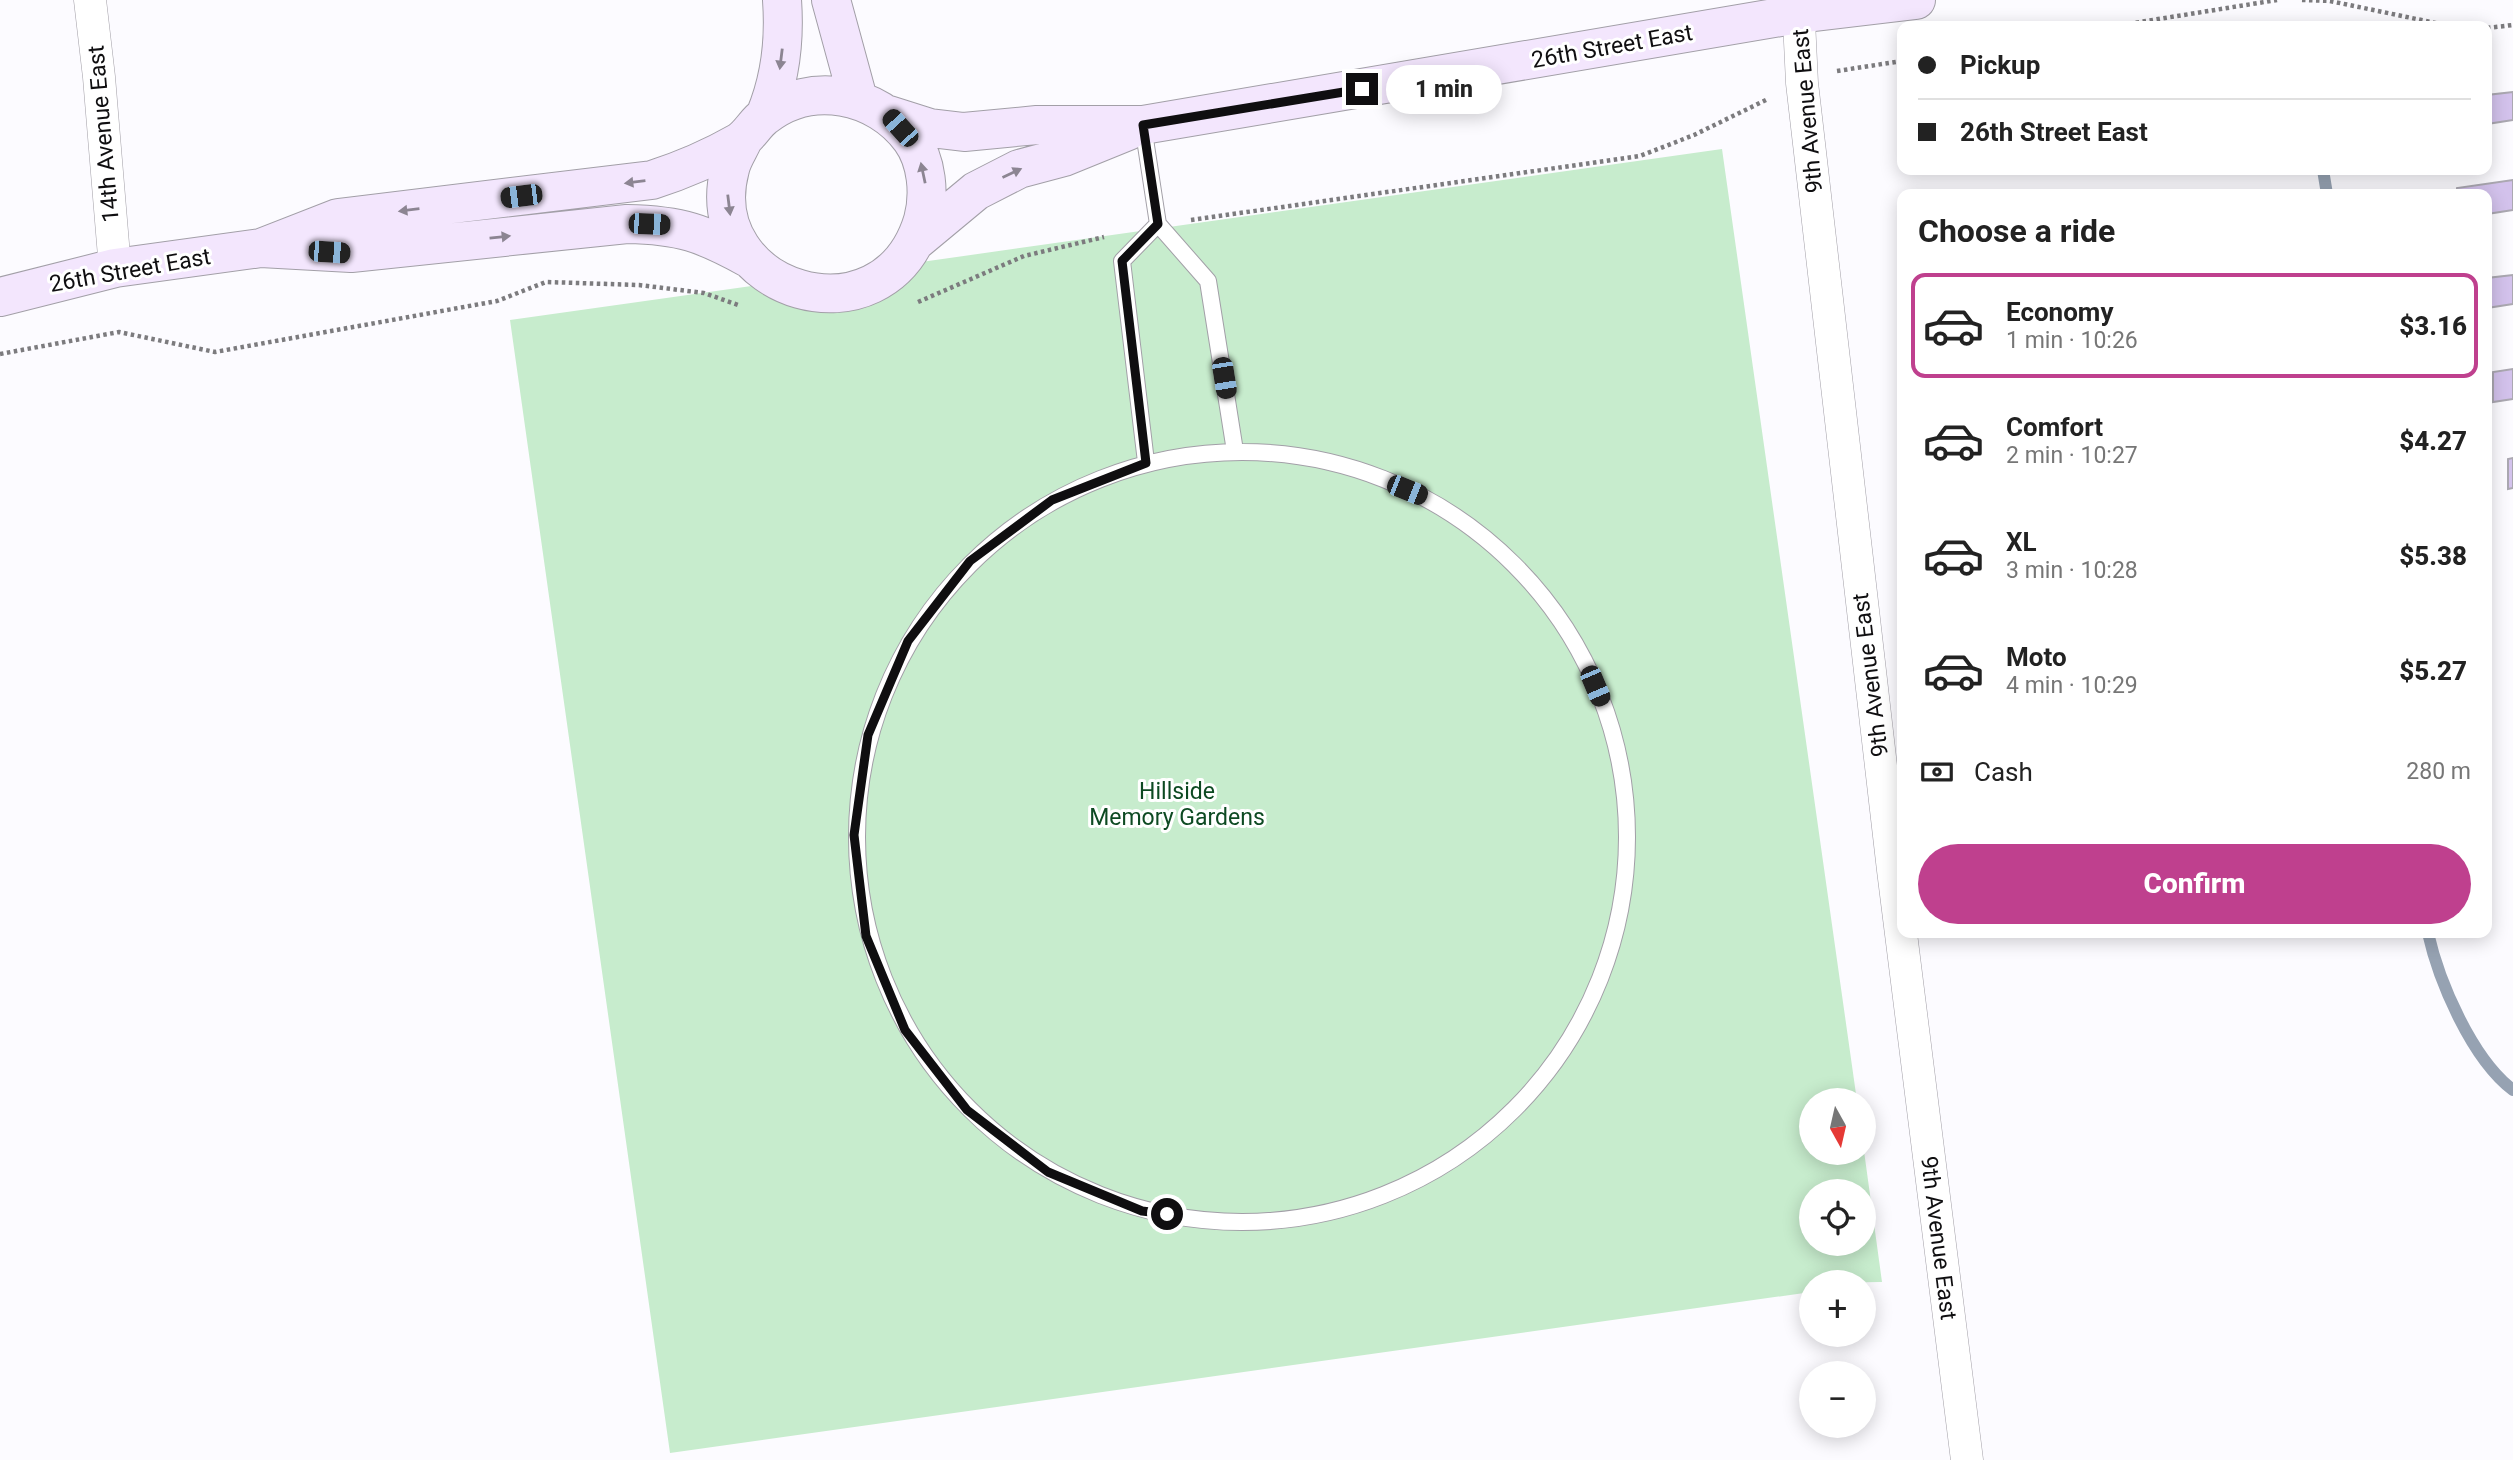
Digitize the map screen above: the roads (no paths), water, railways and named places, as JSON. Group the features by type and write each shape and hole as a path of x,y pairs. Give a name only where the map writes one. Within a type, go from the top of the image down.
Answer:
{"main road":[{"path":"750,259 734,231 727,200 730,169 776,90 781,62 782,0"},
{"path":"831,0 873,107 912,140 925,173 927,207 917,240"},
{"name":"26th Street East","path":"1143,125 1798,7 1916,0"},
{"path":"261,248 338,218 652,180 693,166 754,128 792,100 824,94 873,107 930,128 964,132 1037,125 1143,125"},
{"path":"261,248 351,253 627,224 670,225 708,236 750,259 774,280 804,292 836,294 867,287 896,268 917,240 976,191 1019,169 1064,157 1143,125"},
{"name":"26th Street East","path":"0,297 115,268 261,248"}],"street":[{"name":"14th Avenue East","path":"90,0 115,268"},
{"name":"9th Avenue East","path":"1798,7 1802,83 1897,902"},
{"name":"9th Avenue East","path":"1902,938 1967,1460"}],"lane":[{"path":"1143,125 1158,224 1208,281 1235,451"},
{"path":"1146,463 1122,261 1158,224"},
{"path":"1235,451 1336,462 1431,499 1513,560 1576,639 1615,733 1630,833 1617,934 1579,1028 1518,1109 1437,1171 1343,1211 1242,1224 1142,1211 1048,1172 967,1110 905,1030 866,936 854,835 868,735 908,641 970,561 1052,500 1146,463 1235,451"}],"waterway":[{"path":"2324,175 2326,189"},
{"path":"2429,938 2449,996 2471,1040 2498,1076 2513,1090"}],"park label":[{"name":"Hillside Memory Gardens","path":"1177,804"}]}
